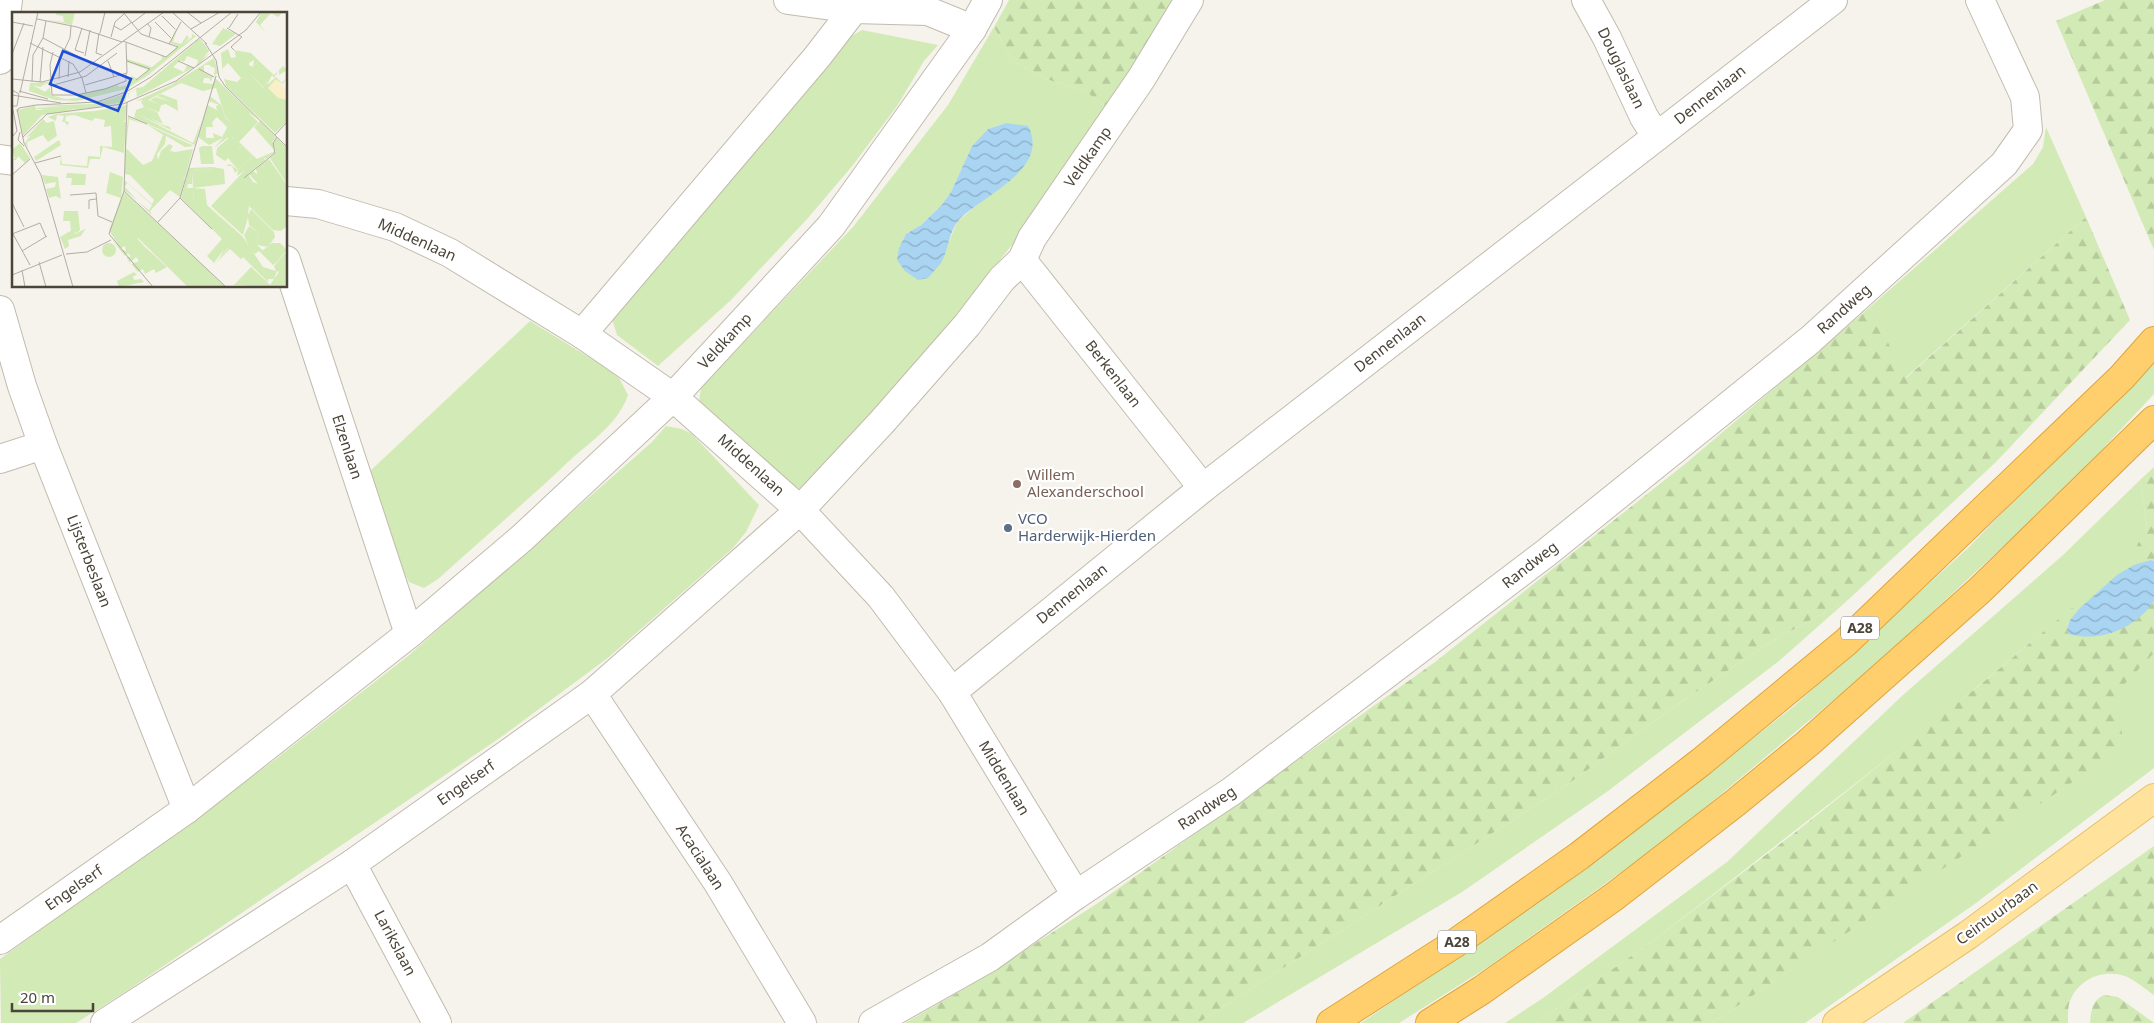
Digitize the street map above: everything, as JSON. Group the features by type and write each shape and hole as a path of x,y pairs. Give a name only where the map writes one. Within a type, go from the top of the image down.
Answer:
{"highway":[{"name":"A28","path":"1331,1023 1462,939 1579,856 1709,755 1846,642 2122,377 2154,341"},
{"path":"1430,1023 1482,990 1615,896 1800,750 1980,590 2151,424"}],"main road":[{"name":"Ceintuurbaan","path":"1837,1023 1968,934 2154,798"}],"street":[{"path":"0,60 8,0"},
{"path":"788,0 854,9 928,11 972,29"},
{"name":"Veldkamp","path":"409,634 522,538 673,396 831,226 972,29 988,0"},
{"name":"Veldkamp","path":"800,510 882,422 967,326 1002,279 1022,260 1032,238 1141,79 1189,0"},
{"name":"Douglaslaan","path":"1586,0 1607,38 1644,117 1656,136"},
{"name":"Dennenlaan","path":"952,692 1203,488 1832,0"},
{"name":"Randweg","path":"873,1023 990,957 1076,895 1232,792 1546,553 1810,340 2004,164 2028,130 2024,98 1980,0"},
{"path":"582,334 817,57 854,9"},
{"name":"Middenlaan","path":"288,201 318,204 395,227 450,253 582,334 673,396 800,510 881,597 952,692 1076,895"},
{"name":"Berkenlaan","path":"1022,260 1203,488"},
{"name":"Elzenlaan","path":"288,266 409,634"},
{"name":"Lijsterbeslaan","path":"0,310 22,386 43,444 187,810"},
{"path":"0,459 43,444"},
{"name":"Engelserf","path":"105,1023 352,864 592,694 800,510"},
{"name":"Engelserf","path":"0,940 187,810 409,634"},
{"name":"Acacialaan","path":"592,694 718,883 802,1023"},
{"name":"Larikslaan","path":"352,864 437,1023"}],"green space":[{"path":"1009,0 1175,0 1111,110 1085,91 1046,79 1012,60 994,27"},
{"path":"2105,0 2154,0 2154,250 2056,21"},
{"path":"994,27 1012,60 1046,79 1085,91 1111,110 1062,182 910,373 800,489 788,482 710,415 699,402 701,387 853,227 948,105","holes":["1006,123 978,204 957,222 940,263 899,248 906,234 921,225 941,206 951,192 972,146 988,129"]},
{"path":"862,30 938,45 924,61 897,106 853,165 808,218 731,300 658,366 617,335 613,322 613,312 719,193 850,37"},
{"path":"2046,127 2086,217 1905,378 1870,307 2033,164 2043,147"},
{"path":"2086,217 2130,320 1996,462 1849,599 1769,643 1678,704 1564,787 1198,1023 905,1023 969,986 1098,903 1435,662 1685,464 1870,307 1906,378"},
{"path":"530,321 605,367 619,378 628,395 624,405 603,432 438,579 424,588 409,582 399,563 369,472"},
{"path":"2154,358 2154,394 2066,488 1872,668 1665,841 1488,967 1399,1023 1361,1023 1596,862 1793,707 1967,549"},
{"path":"666,426 682,429 692,434 759,505 746,532 733,548 609,657 504,735 128,990 76,1023 1,1023 0,959 272,762 408,656 652,442"},
{"path":"2154,467 2154,561 2151,560 2094,597 2070,620 2136,620 2154,601 2154,653 2114,695 2125,747 1712,1023 1536,1023 1657,938 1797,831 1981,684 2129,560 2147,527 2140,480"},
{"path":"2140,480 2147,527 2130,560 1937,720 1657,938 1536,1023 1505,1023 1543,998 1727,862 1903,695 2063,555"},
{"path":"1849,599 1779,661 1608,791 1462,892 1243,1023 1198,1023 1564,787 1678,704 1769,643"},
{"path":"2154,653 2154,768 1976,903 1805,1023 1712,1023 2124,747 2113,695"},
{"path":"2154,846 2154,995 2125,976 2116,974 2099,975 2084,982 2073,995 2069,1004 2068,1023 1903,1023"},
{"path":"2104,995 2118,997 2154,1023 2090,1023 2093,1006"}],"water":[{"path":"1006,123 1028,126 1033,142 1030,156 1022,169 1011,180 958,221 941,263 928,278 918,280 905,271 897,260 899,248 906,234 921,225 941,206 951,192 972,146 988,129"},
{"path":"2151,560 2154,561 2154,601 2146,611 2127,626 2105,635 2081,636 2069,634 2067,630 2070,620 2080,608 2117,575 2134,565"}],"place":[{"name":"Willem Alexanderschool","path":"1017,484"},
{"name":"VCO Harderwijk-Hierden","path":"1008,528"}]}
